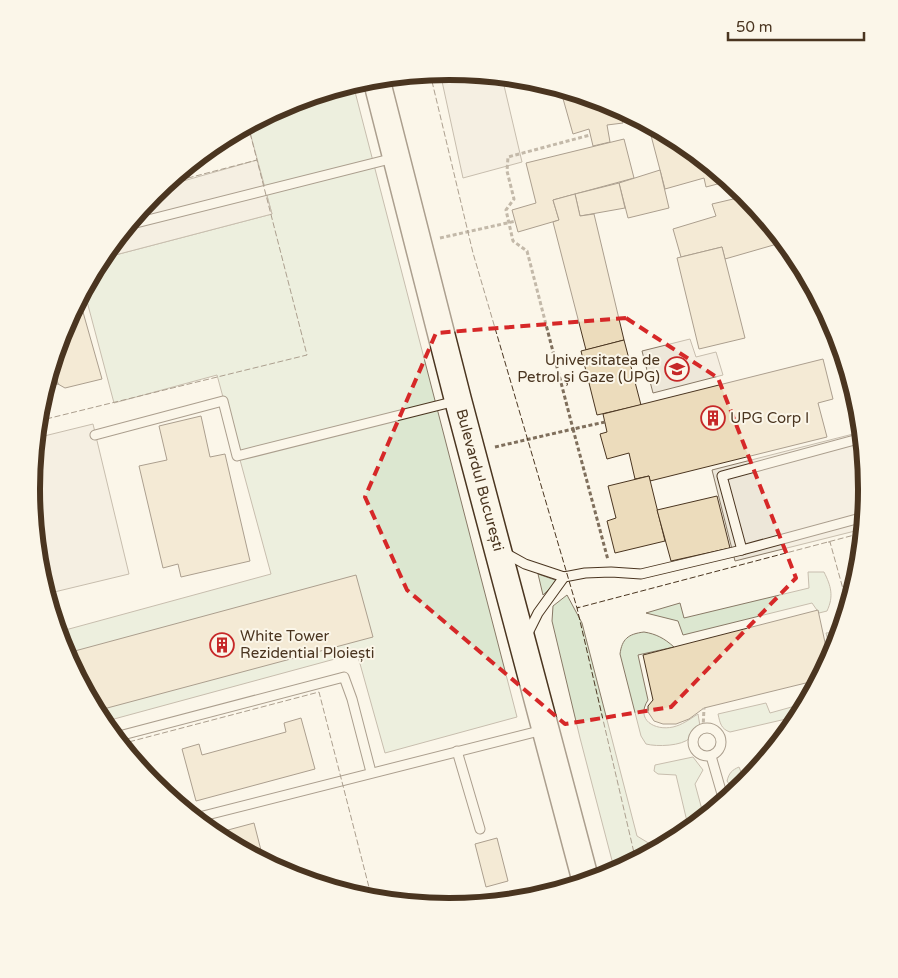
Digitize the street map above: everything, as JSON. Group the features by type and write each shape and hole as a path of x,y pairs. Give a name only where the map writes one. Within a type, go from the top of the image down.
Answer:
{"main road":[{"name":"Bulevardul București","path":"378,86 458,400 584,875"}],"lane":[{"path":"138,222 396,158"},
{"path":"95,435 223,402 237,456 458,400"},
{"path":"742,550 722,476 855,440"},
{"path":"498,549 525,564 564,577 585,573 641,574 742,550 857,519"},
{"path":"523,643 538,612 564,577"},
{"path":"123,735 344,677 372,772"},
{"path":"710,728 716,731 722,742 720,749 711,756 703,756 696,752 693,745 697,732 703,729 710,728"},
{"path":"204,816 545,730"},
{"path":"457,751 480,829"},
{"path":"711,756 722,794"}],"path":[{"path":"590,135 508,157 507,171 514,199 506,210 513,241 527,251 608,561 627,557 631,574"},
{"path":"440,238 516,221"},
{"path":"495,448 605,422"},
{"path":"703,729 704,708"}],"highlighted area":[{"path":"626,318 718,378 796,578 671,707 565,724 407,590 365,497 436,333"}],"green space":[{"path":"355,91 517,717 385,753 357,653 112,720 82,670 65,630 271,574 217,375 114,403 87,300 114,255 272,214 250,132 292,111"},
{"path":"808,572 824,572 831,591 827,611 819,613 812,603 683,635 678,621 646,613 680,603 684,618 809,588"},
{"path":"538,574 558,581 543,595"},
{"path":"567,595 582,623 637,836 651,844 613,864 552,621 553,606"},
{"path":"644,632 660,637 674,647 638,655 648,700 644,713 645,718 654,725 666,728 680,725 698,714 700,726 691,737 681,743 663,746 651,745 646,744 641,736 620,654 622,645 627,638"},
{"path":"832,632 828,642 826,633"},
{"path":"766,703 770,713 795,706 787,719 730,732 721,725 718,714"},
{"path":"693,757 703,770 695,784 702,810 687,821 676,775 658,774 654,771 655,765"},
{"path":"739,767 742,774 730,786 727,781 734,769"}],"shaded area":[{"path":"442,80 503,83 522,162 463,178"},
{"path":"257,160 272,214 114,255 141,219 177,183"},
{"path":"690,339 696,357 716,352 723,375 653,393 642,351"},
{"path":"93,424 129,574 53,592 43,542 41,516 40,489 43,436"},
{"path":"855,434 858,489 856,531 735,561 712,470"}],"building":[{"path":"562,96 606,111 621,118 623,123 607,125 610,142 593,146 589,129 573,134"},
{"path":"650,133 676,149 721,183 706,187 704,178 665,189"},
{"path":"624,139 634,178 553,200 559,220 518,232 512,210 536,203 526,163"},
{"path":"660,170 669,208 628,218 619,183"},
{"path":"619,183 625,208 580,216 575,194"},
{"path":"575,194 580,216 594,214 624,340 586,350 553,222 559,220 553,200"},
{"path":"736,198 757,219 776,244 725,259 722,247 681,257 673,229 716,216 712,204"},
{"path":"722,247 745,338 699,349 677,258"},
{"path":"82,308 102,379 65,388 58,384 56,376 71,332"},
{"path":"624,340 641,405 597,415 581,351"},
{"name":"UPG Corp I","path":"823,359 833,399 818,403 827,437 650,481 649,476 635,479 629,453 607,459 600,434 607,432 603,414"},
{"path":"56,376 58,384 54,385"},
{"path":"201,416 210,457 225,454 250,561 181,577 178,564 163,568 139,466 167,460 159,426"},
{"path":"649,476 665,541 615,553 607,521 616,518 608,486"},
{"path":"717,496 730,548 671,561 657,510"},
{"name":"White Tower Rezidential Ploiești","path":"356,575 373,637 104,709 73,651"},
{"path":"818,610 826,648 809,682 704,708 689,719 676,724 663,724 654,721 648,712 648,706 653,700 643,655"},
{"path":"301,718 315,769 196,801 182,749 199,744 202,755 286,732 284,723"},
{"path":"254,823 262,853 244,843 225,831"},
{"path":"497,838 508,881 486,887 475,844"}],"fence":[{"path":"432,81 473,253 577,608 856,535"},
{"path":"250,132 257,160"},
{"path":"46,419 307,355 257,160 180,180"},
{"path":"828,542 830,542 844,594"},
{"path":"579,607 577,608 634,854"},
{"path":"128,742 319,692 370,890"}],"place":[{"name":"Universitatea de Petrol și Gaze (UPG)","path":"677,369"},
{"name":"UPG Corp I","path":"713,418"},
{"name":"White Tower Rezidential Ploiești","path":"222,645"}]}
